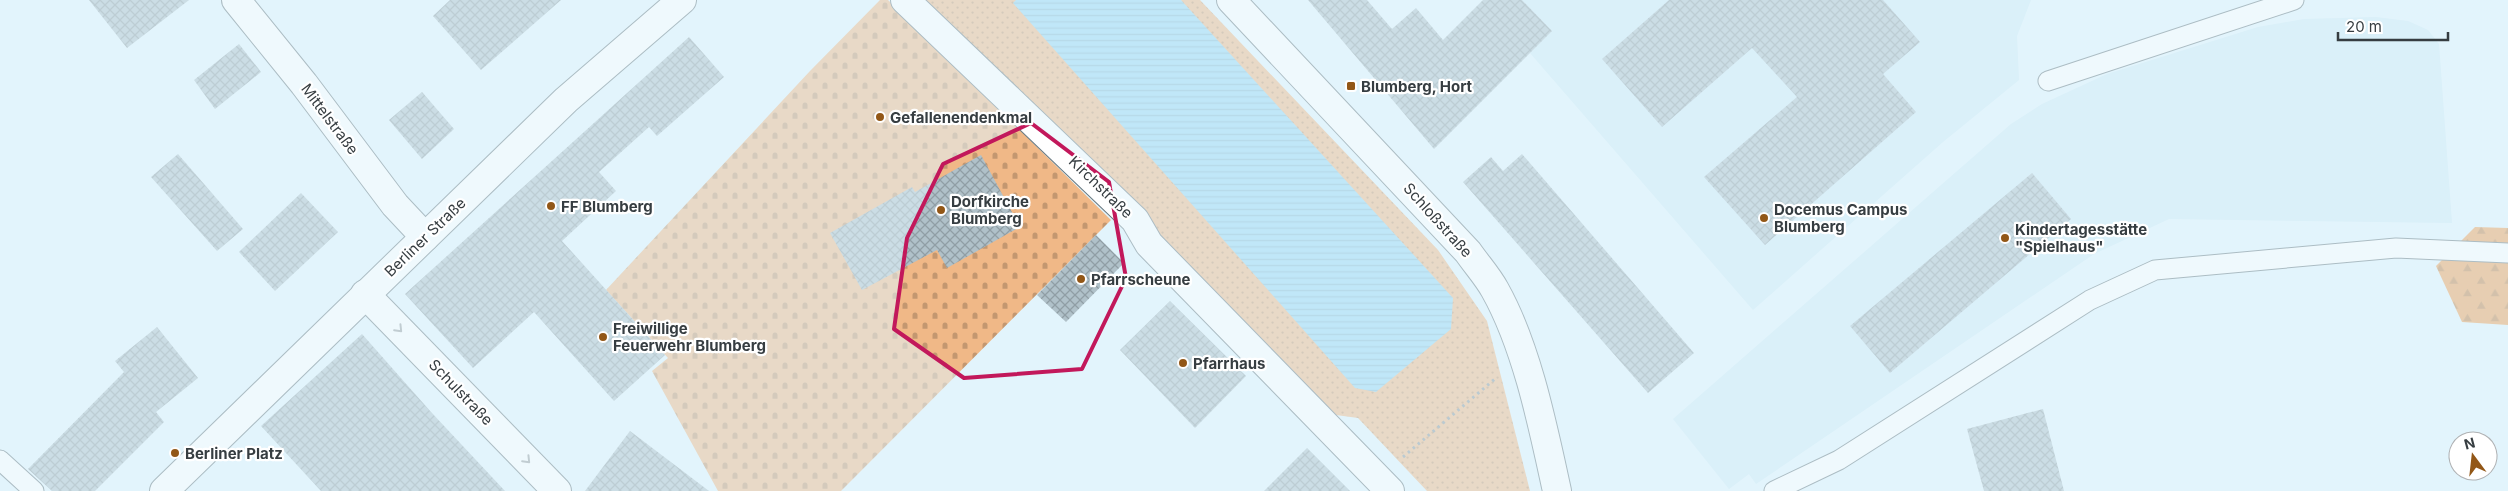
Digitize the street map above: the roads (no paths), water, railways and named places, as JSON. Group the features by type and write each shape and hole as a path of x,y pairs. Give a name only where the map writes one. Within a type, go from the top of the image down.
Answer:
{"street":[{"name":"Mittelstraße","path":"236,0 304,84 395,205 425,237"},
{"name":"Berliner Straße","path":"169,486 566,100 682,0"},
{"name":"Kirchstraße","path":"905,0 1135,220 1149,244 1374,486"},
{"name":"Schloßstraße","path":"1231,0 1468,252 1494,288 1510,320 1525,364 1557,491"},
{"name":"Schulstraße","path":"366,294 557,491"}],"lane":[{"path":"2048,81 2294,0"},
{"path":"1774,491 1839,460 2090,300 2155,270 2396,248 2508,253"},
{"path":"0,460 34,491"}],"water":[{"path":"1016,0 1181,0 1453,298 1451,329 1376,392 1355,388 1013,3"}],"place":[{"name":"Blumberg, Hort","path":"1351,86"},
{"name":"Gefallenendenkmal","path":"880,117"},
{"name":"FF Blumberg","path":"551,206"},
{"name":"Dorfkirche Blumberg","path":"941,210"},
{"name":"Docemus Campus Blumberg","path":"1764,218"},
{"name":"Kindertagesstätte \"Spielhaus\"","path":"2005,238"},
{"name":"Pfarrscheune","path":"1081,279"},
{"name":"Freiwillige Feuerwehr Blumberg","path":"603,337"},
{"name":"Pfarrhaus","path":"1183,363"},
{"name":"Berliner Platz","path":"175,453"}]}
